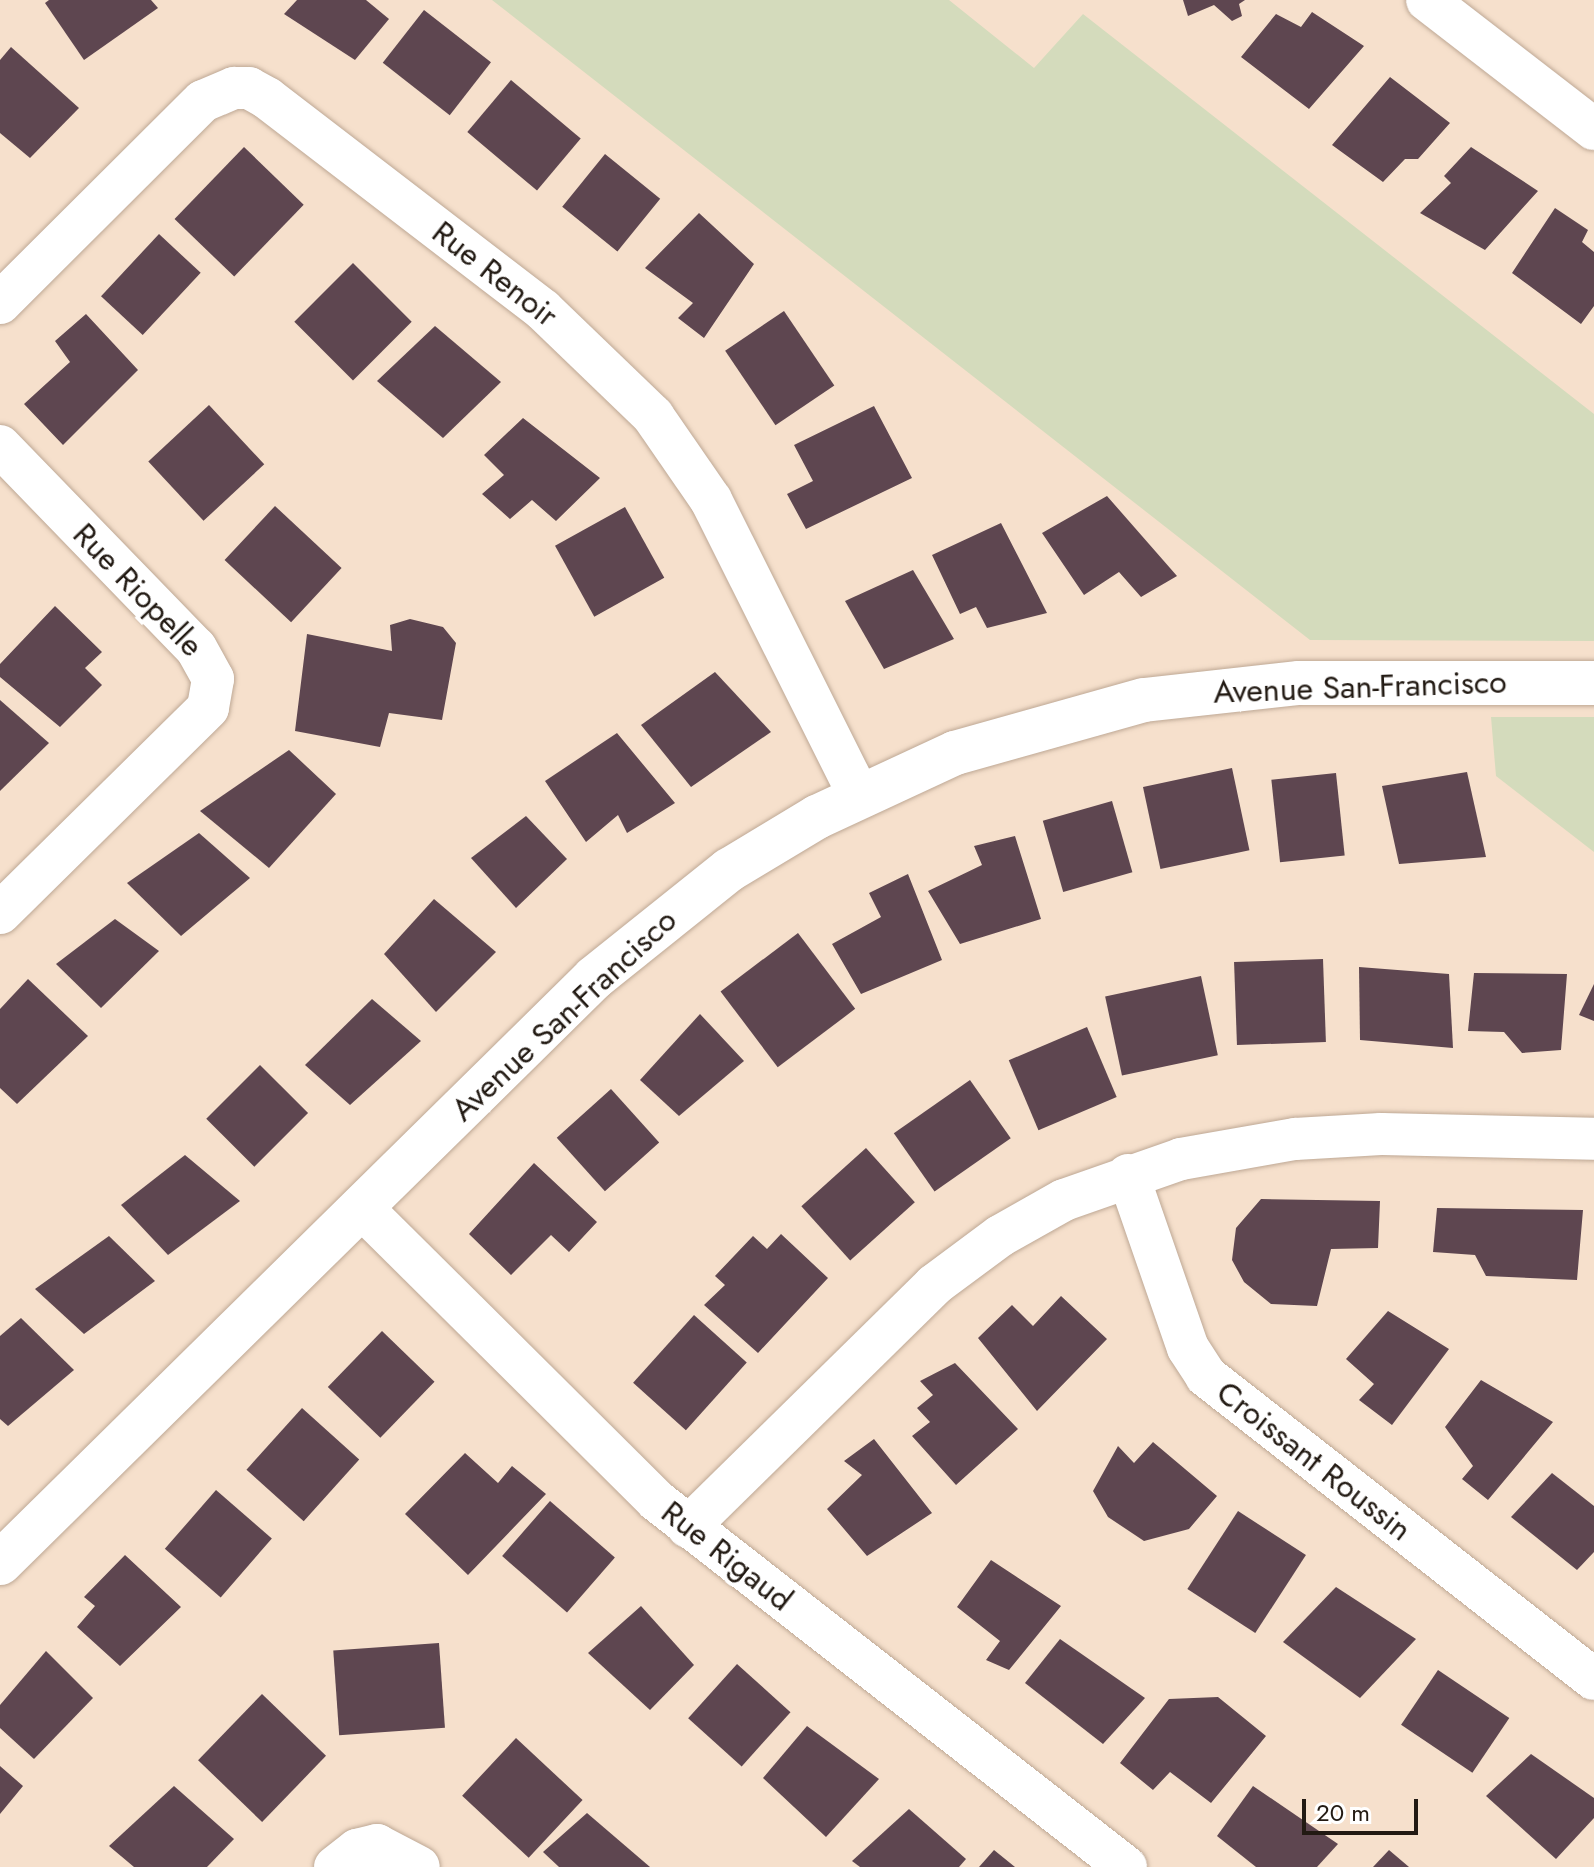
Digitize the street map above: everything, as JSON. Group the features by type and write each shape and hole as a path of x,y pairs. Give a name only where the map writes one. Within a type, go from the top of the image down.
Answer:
{"street":[{"path":"1427,0 1594,129"},
{"name":"Rue Renoir","path":"0,303 203,101 234,88 249,88 267,98 543,310 595,355 653,416 711,500 859,795"},
{"name":"Rue Riopelle","path":"0,446 196,648 213,679 208,708 0,913"},
{"name":"Avenue San-Francisco","path":"0,1563 594,978 653,926 743,861 859,795 1011,735 1191,693 1340,681 1594,683"},
{"path":"688,1527 934,1285 1037,1214 1128,1175 1210,1152 1295,1139 1381,1134 1594,1139"},
{"name":"Croissant Roussin","path":"1128,1175 1188,1348 1206,1376 1594,1679"},
{"name":"Rue Rigaud","path":"361,1207 688,1527 1126,1867"},
{"path":"335,1867 357,1850 377,1845 419,1867"}],"green space":[{"path":"492,0 949,0 1034,68 1083,14 1594,414 1594,641 1310,640"},
{"path":"1491,717 1594,717 1594,852 1496,776"}],"building":[{"path":"49,0 151,0 158,8 84,60 45,3"},
{"path":"297,0 366,0 389,19 355,60 284,14"},
{"path":"1183,0 1245,0 1239,4 1242,16 1232,21 1214,5 1188,16"},
{"path":"424,10 491,62 450,115 383,63"},
{"path":"1312,12 1364,46 1309,109 1241,57 1276,14 1301,27"},
{"path":"11,47 79,108 30,158 0,133 0,60"},
{"path":"1390,77 1450,123 1418,159 1405,159 1383,182 1332,145"},
{"path":"511,80 581,138 537,191 467,132"},
{"path":"244,147 304,205 234,277 175,219"},
{"path":"1471,147 1538,191 1485,250 1420,213 1451,183 1444,176"},
{"path":"605,154 660,199 617,252 562,207"},
{"path":"1555,208 1588,230 1582,242 1594,252 1594,306 1581,324 1512,273"},
{"path":"699,213 754,264 704,338 678,318 693,303 645,268"},
{"path":"159,234 201,273 143,335 101,296"},
{"path":"353,263 412,322 353,380 294,322"},
{"path":"784,311 834,386 775,425 725,351"},
{"path":"86,314 138,370 63,445 24,404 70,362 55,341"},
{"path":"435,326 501,382 443,438 377,381"},
{"path":"209,405 264,464 204,521 148,462"},
{"path":"874,406 912,478 806,529 787,494 813,481 794,445"},
{"path":"523,418 600,478 556,521 532,500 510,519 482,494 504,475 484,455"},
{"path":"1107,496 1177,576 1141,597 1119,572 1084,595 1042,533"},
{"path":"275,506 342,568 291,622 225,560"},
{"path":"625,507 664,578 594,617 555,546"},
{"path":"1001,523 1047,613 987,628 976,607 960,614 932,555"},
{"path":"913,570 954,639 884,669 845,601"},
{"path":"55,606 102,652 85,668 102,685 60,727 0,677 0,664"},
{"path":"410,619 443,627 456,643 442,720 389,713 380,747 295,731 307,634 392,651 390,625"},
{"path":"715,672 771,732 691,787 641,725"},
{"path":"0,700 49,743 0,791"},
{"path":"617,733 675,803 627,833 618,815 586,842 545,781"},
{"path":"289,750 336,794 269,868 200,811"},
{"path":"1232,768 1249,850 1160,869 1143,787"},
{"path":"1467,772 1486,857 1399,864 1382,786"},
{"path":"1336,773 1345,856 1280,862 1271,780"},
{"path":"1112,801 1132,872 1063,892 1043,821"},
{"path":"526,816 567,859 516,908 471,858"},
{"path":"199,833 250,878 181,936 127,883"},
{"path":"1015,836 1041,919 960,944 928,891 982,865 974,846"},
{"path":"908,874 942,960 861,994 832,944 881,917 869,893"},
{"path":"434,899 496,952 436,1012 384,954"},
{"path":"115,919 159,951 101,1008 56,964"},
{"path":"798,933 855,1009 778,1067 721,991"},
{"path":"1323,959 1326,1042 1237,1045 1234,962"},
{"path":"1359,967 1449,974 1453,1048 1360,1040"},
{"path":"1474,973 1567,974 1561,1050 1522,1053 1504,1032 1468,1031"},
{"path":"1201,976 1218,1055 1122,1076 1105,996"},
{"path":"28,979 88,1036 17,1104 0,1088 0,1009"},
{"path":"1594,984 1594,1021 1579,1015"},
{"path":"372,999 421,1041 350,1105 305,1065"},
{"path":"700,1014 744,1061 679,1116 640,1080"},
{"path":"1087,1027 1117,1097 1038,1130 1009,1060"},
{"path":"260,1065 308,1113 254,1167 206,1119"},
{"path":"970,1080 1011,1138 935,1192 894,1133"},
{"path":"611,1089 659,1143 605,1191 557,1138"},
{"path":"866,1148 915,1202 850,1260 801,1206"},
{"path":"185,1155 240,1201 168,1255 121,1205"},
{"path":"534,1163 597,1222 569,1252 551,1235 511,1275 469,1234"},
{"path":"1261,1199 1380,1201 1378,1248 1331,1249 1317,1306 1271,1304 1244,1282 1232,1260 1236,1228"},
{"path":"1437,1208 1583,1210 1577,1280 1486,1276 1475,1255 1433,1252"},
{"path":"781,1234 828,1278 758,1353 704,1305 725,1285 715,1276 753,1236 767,1249"},
{"path":"109,1236 155,1281 84,1334 35,1289"},
{"path":"1061,1296 1107,1339 1037,1411 978,1338 1012,1305 1033,1326"},
{"path":"1388,1311 1449,1349 1392,1425 1359,1400 1374,1384 1346,1359"},
{"path":"694,1315 747,1363 686,1430 633,1383"},
{"path":"21,1318 74,1370 8,1426 0,1419 0,1336"},
{"path":"382,1331 435,1382 380,1438 328,1387"},
{"path":"955,1363 1018,1429 956,1485 912,1436 930,1422 917,1408 933,1395 920,1381"},
{"path":"1481,1380 1553,1422 1488,1500 1462,1479 1473,1466 1445,1427"},
{"path":"302,1408 359,1460 304,1521 246,1470"},
{"path":"874,1439 932,1513 867,1556 827,1509 862,1475 844,1461"},
{"path":"1153,1442 1217,1496 1189,1529 1144,1541 1108,1517 1093,1491 1118,1446 1134,1463"},
{"path":"465,1453 498,1483 512,1466 546,1494 468,1575 405,1514"},
{"path":"1552,1473 1594,1506 1594,1552 1577,1570 1511,1517"},
{"path":"216,1490 272,1539 221,1597 165,1549"},
{"path":"550,1501 615,1557 567,1613 502,1556"},
{"path":"1238,1511 1306,1555 1255,1633 1187,1589"},
{"path":"125,1555 181,1607 120,1666 77,1627 95,1606 84,1597"},
{"path":"991,1560 1061,1606 1009,1670 986,1660 1000,1641 957,1607"},
{"path":"1336,1587 1416,1639 1360,1698 1283,1642"},
{"path":"641,1606 694,1665 650,1710 588,1653"},
{"path":"1060,1639 1145,1698 1103,1744 1025,1683"},
{"path":"439,1643 445,1728 339,1735 333,1650"},
{"path":"46,1651 93,1698 34,1759 0,1728 0,1705"},
{"path":"737,1664 791,1712 742,1766 688,1718"},
{"path":"1438,1670 1509,1718 1472,1773 1401,1725"},
{"path":"262,1694 326,1756 262,1822 198,1760"},
{"path":"1218,1697 1266,1736 1211,1803 1170,1772 1153,1790 1120,1763 1169,1699"},
{"path":"807,1726 879,1779 826,1837 763,1778"},
{"path":"516,1738 583,1800 529,1858 462,1796"},
{"path":"1531,1754 1594,1798 1594,1818 1556,1859 1486,1796"},
{"path":"0,1766 23,1786 0,1814"},
{"path":"174,1786 234,1839 207,1867 134,1867 109,1846"},
{"path":"1253,1786 1338,1844 1317,1867 1256,1867 1217,1836"},
{"path":"909,1809 966,1859 959,1867 860,1867 852,1861"},
{"path":"587,1813 650,1867 559,1867 543,1852"},
{"path":"994,1850 1015,1867 979,1867"},
{"path":"1389,1850 1409,1867 1373,1867"}]}
